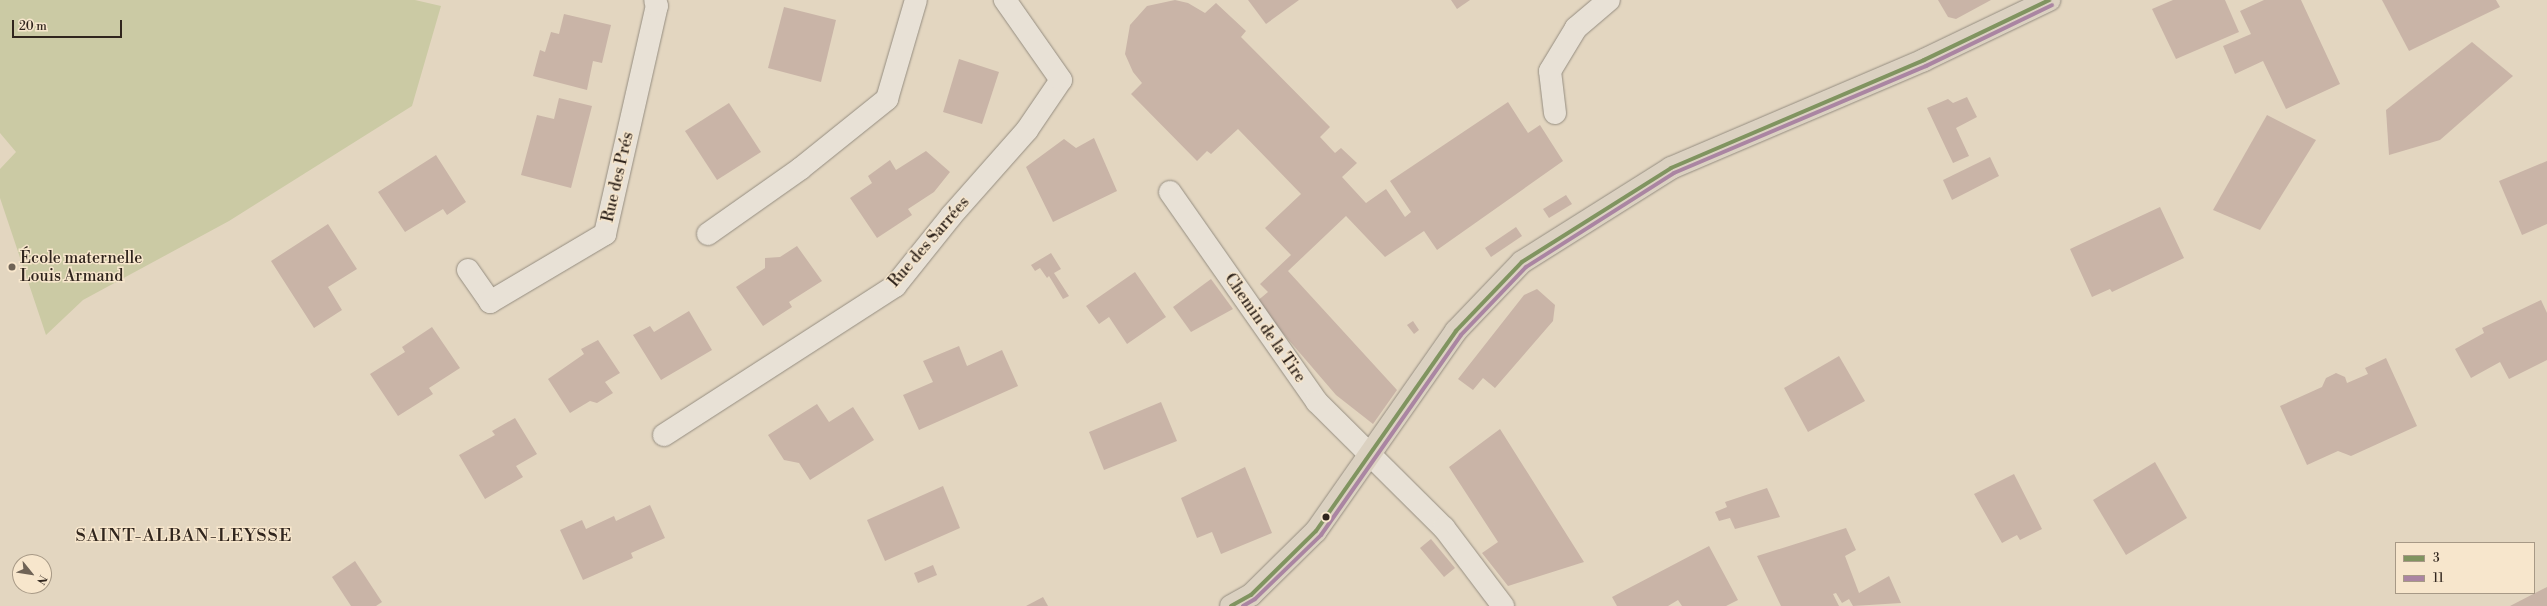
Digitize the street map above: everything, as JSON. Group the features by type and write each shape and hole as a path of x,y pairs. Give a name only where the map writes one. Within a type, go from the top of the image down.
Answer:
{"main road":[{"path":"1232,606 1251,595 1316,531 1371,455 1456,331 1522,262 1576,225 1671,168 1924,60 2039,3"}],"street":[{"name":"Rue des Prés","path":"468,270 490,302 605,234 657,6 655,0"},
{"path":"708,234 800,169 887,99 916,0"},
{"name":"Rue des Sarrées","path":"664,435 895,286 951,216 1027,130 1061,80 1005,0"},
{"path":"1555,113 1550,71 1576,28 1609,0"},
{"name":"Chemin de la Tire","path":"1170,192 1317,402 1444,528 1503,606"}],"green space":[{"path":"0,0 415,0 441,6 412,106 229,221 83,300 46,335 0,198 0,169 16,152 0,133"}],"building":[{"path":"1175,0 1188,3 1205,13 1216,3 1246,31 1241,37 1330,127 1320,137 1335,153 1341,148 1357,163 1342,177 1366,203 1386,189 1405,217 1411,212 1390,181 1508,102 1528,133 1540,125 1563,161 1437,250 1424,231 1385,257 1346,216 1288,271 1397,390 1373,424 1336,395 1256,302 1268,292 1260,284 1291,255 1265,228 1301,194 1238,129 1211,154 1207,151 1197,161 1131,94 1142,83 1133,72 1125,54 1130,25 1147,6"},
{"path":"1248,0 1299,0 1266,24"},
{"path":"1451,0 1470,0 1457,9"},
{"path":"1938,0 1991,0 1956,19 1948,17"},
{"path":"2173,0 2225,0 2239,32 2176,59 2152,9"},
{"path":"2264,0 2301,0 2340,84 2286,109 2263,61 2235,74 2223,46 2251,34 2240,11"},
{"path":"2382,0 2496,0 2500,7 2409,51"},
{"path":"784,7 836,20 821,82 768,68"},
{"path":"564,14 611,25 602,63 593,61 587,90 533,76 540,50 545,52 551,32 559,34"},
{"path":"2472,42 2513,76 2440,140 2389,155 2386,110"},
{"path":"959,59 999,72 982,124 943,112"},
{"path":"1967,97 1977,117 1956,128 1969,156 1953,163 1927,108 1948,99 1953,103"},
{"path":"559,98 592,106 571,188 521,175 537,115 554,119"},
{"path":"729,103 761,152 717,180 685,131"},
{"path":"2267,115 2316,140 2260,230 2213,210"},
{"path":"1094,138 1117,191 1053,222 1026,167 1064,139 1076,148"},
{"path":"926,151 950,172 934,192 908,209 912,215 877,238 850,198 872,183 868,176 890,160 896,170"},
{"path":"436,155 466,202 447,215 443,209 405,232 378,192"},
{"path":"1990,157 1999,176 1952,200 1943,180"},
{"path":"2547,161 2547,224 2522,235 2499,181"},
{"path":"1566,195 1572,204 1549,218 1543,209"},
{"path":"2160,207 2184,258 2112,292 2110,289 2092,297 2070,249"},
{"path":"328,224 357,269 328,287 342,310 314,328 271,261"},
{"path":"1516,227 1522,236 1491,257 1485,248"},
{"path":"797,246 822,281 789,302 792,307 763,326 736,287 765,268 765,258 780,257"},
{"path":"1051,253 1061,269 1054,273 1069,296 1063,299 1049,276 1047,278 1040,268 1035,271 1031,265"},
{"path":"1135,272 1166,317 1127,344 1109,317 1099,324 1086,306"},
{"path":"1211,279 1233,309 1191,332 1173,307"},
{"path":"1537,289 1555,305 1553,321 1495,388 1483,378 1473,390 1458,379 1524,295"},
{"path":"2541,300 2547,313 2547,360 2509,379 2500,362 2471,378 2455,349 2484,333 2482,328"},
{"path":"689,311 712,350 661,380 633,335 650,326 654,332"},
{"path":"1413,321 1419,330 1414,334 1407,325"},
{"path":"432,327 460,368 429,388 433,394 398,416 370,374 405,352 402,347"},
{"path":"598,340 620,373 605,382 613,393 597,403 590,401 570,413 548,379 584,354 581,349"},
{"path":"959,346 967,366 1002,350 1018,386 919,430 903,395 933,382 923,361"},
{"path":"1839,356 1865,401 1808,432 1784,388"},
{"path":"2386,358 2417,426 2351,456 2338,451 2307,465 2280,406 2322,387 2326,378 2336,373 2345,377 2347,383 2368,374 2365,368"},
{"path":"1161,402 1177,441 1104,470 1089,432"},
{"path":"817,404 829,422 853,407 874,440 810,480 799,463 784,460 768,435"},
{"path":"515,418 537,454 516,466 523,477 485,499 459,455 495,435 492,431"},
{"path":"1500,429 1584,562 1508,586 1482,553 1498,542 1449,467"},
{"path":"2155,462 2187,518 2126,555 2093,500"},
{"path":"1245,467 1272,533 1221,554 1212,532 1197,538 1181,498"},
{"path":"2014,474 2042,529 2020,540 2017,535 2002,543 1974,494"},
{"path":"943,486 960,528 885,561 867,520"},
{"path":"1767,488 1780,517 1735,529 1730,518 1719,521 1715,512 1727,507 1725,502"},
{"path":"650,505 665,538 631,553 633,558 583,580 560,530 582,520 586,529 614,516 616,521"},
{"path":"1846,528 1856,550 1845,556 1859,593 1889,576 1901,603 1853,606 1849,599 1842,603 1836,593 1833,594 1839,606 1781,606 1757,556"},
{"path":"1431,539 1455,568 1444,577 1420,548"},
{"path":"1709,546 1738,600 1726,606 1682,606 1678,600 1668,606 1617,606 1612,597"},
{"path":"355,561 382,602 376,606 351,606 332,577"},
{"path":"933,565 937,575 918,583 914,573"},
{"path":"2547,587 2547,606 2510,606 2535,594"},
{"path":"1043,597 1048,606 1026,606"}],"transit line":[{"name":"3","path":"1231,606 1251,595 1316,531 1456,331 1522,262 1671,168 1924,60 2049,0"},
{"name":"11","path":"1243,606 1255,599 1321,535 1461,335 1526,267 1674,173 1926,66 2052,5"}],"place":[{"name":"École maternelle Louis Armand","path":"12,267"}],"district":[{"name":"SAINT-ALBAN-LEYSSE","path":"184,536"}]}
